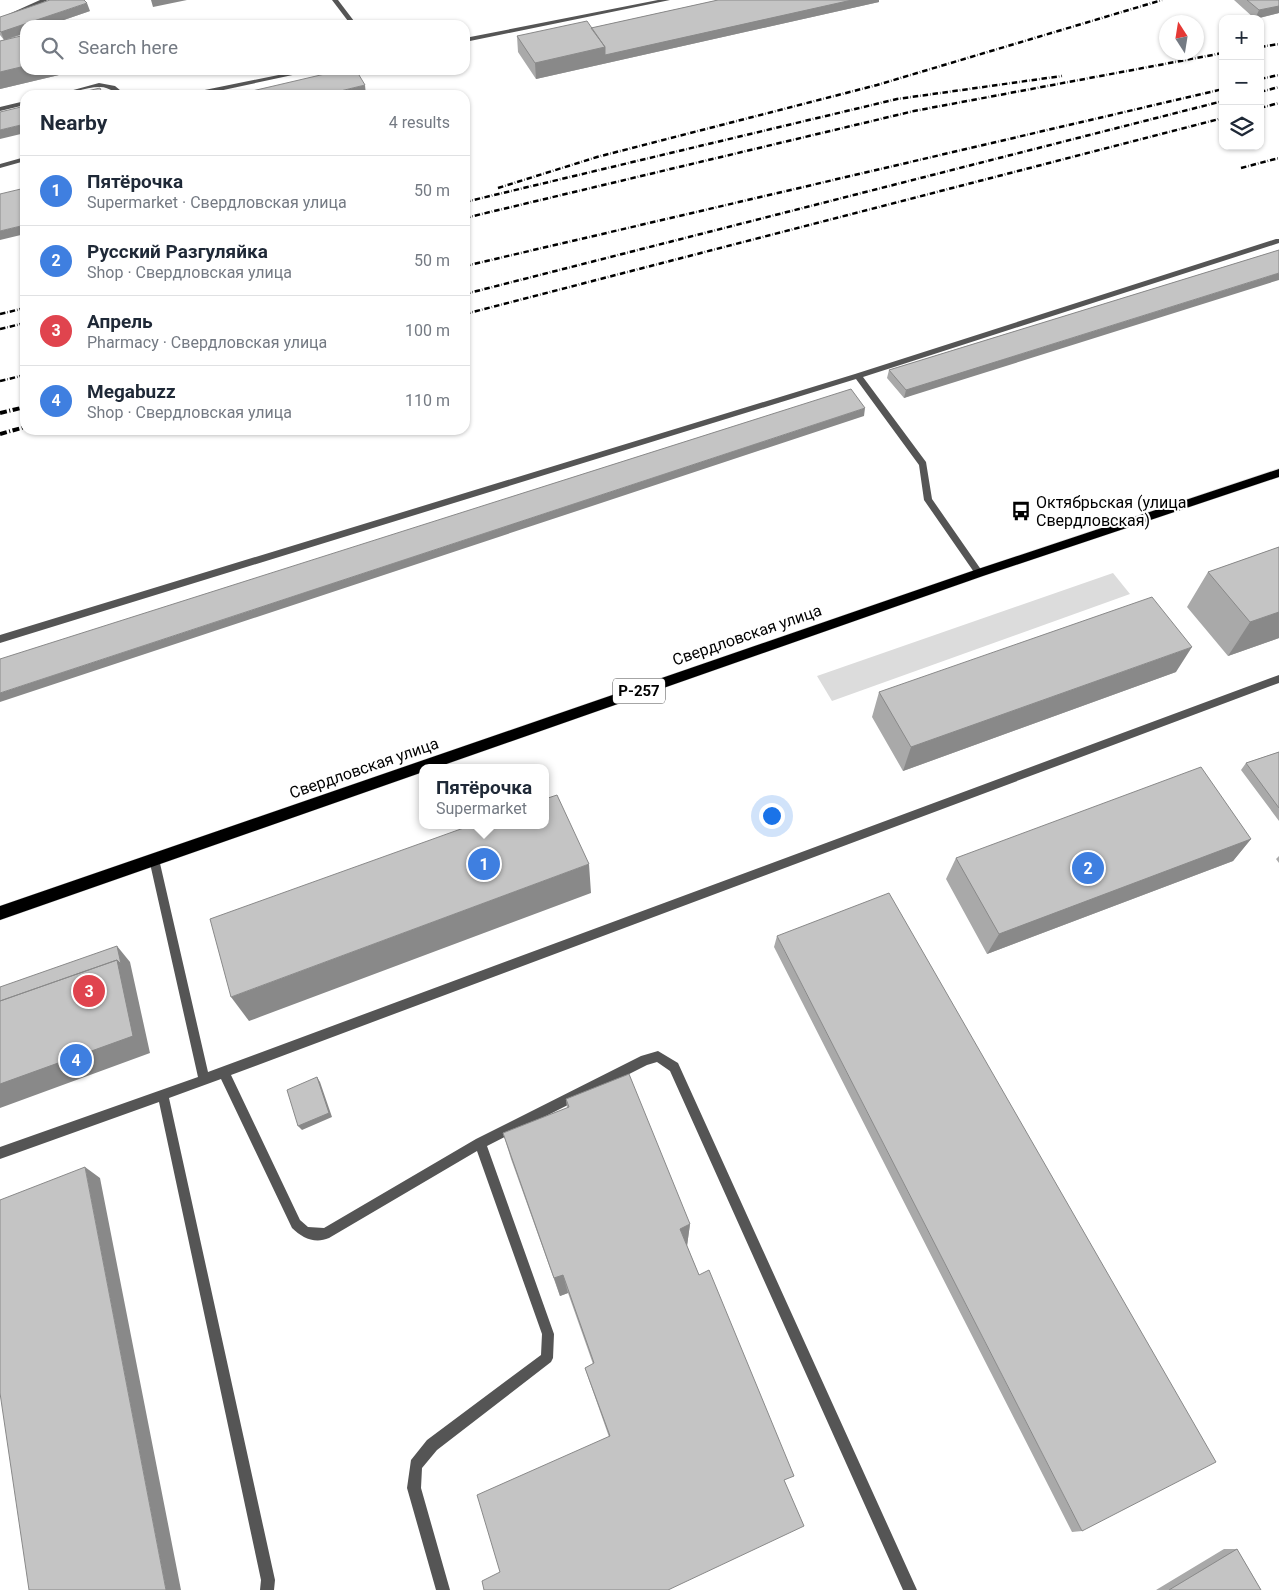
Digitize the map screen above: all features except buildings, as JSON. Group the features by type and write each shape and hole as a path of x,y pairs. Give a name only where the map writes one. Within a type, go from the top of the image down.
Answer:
{"highway":[{"name":"Свердловская улица","path":"428,764 979,573 1279,473"},
{"name":"Свердловская улица","path":"0,913 419,767"}],"street":[{"path":"0,20 45,0"},
{"path":"335,0 350,20"},
{"path":"470,39 667,0"},
{"path":"215,90 288,75"},
{"path":"78,90 99,85 113,87 117,90"},
{"path":"0,109 20,104"},
{"path":"0,166 20,160"},
{"path":"0,639 858,376 1279,241"},
{"path":"858,376 923,464 928,500 979,573"},
{"path":"0,1153 162,1095 1279,679"},
{"path":"154,859 204,1079"},
{"path":"223,1071 296,1224 306,1233 325,1234 480,1143 645,1060 658,1056 674,1067 910,1590"},
{"path":"162,1095 268,1580 267,1590"},
{"path":"443,1590 414,1488 416,1465 432,1445 547,1358 548,1334 480,1143"}],"shaded area":[{"path":"1113,573 1130,594 832,701 817,676"}],"railway":[{"path":"498,188 597,157 877,85 1162,0"},
{"path":"1264,46 1279,44"},
{"path":"470,217 914,111 1219,54"},
{"path":"1264,78 1279,75"},
{"path":"470,201 897,99 1062,76"},
{"path":"1264,91 1279,87"},
{"path":"470,265 1219,90"},
{"path":"470,293 1219,102"},
{"path":"1264,107 1279,103"},
{"path":"470,313 1219,119"},
{"path":"1241,168 1279,158"},
{"path":"0,314 20,309"},
{"path":"0,329 20,324"},
{"path":"0,381 20,376"},
{"path":"0,413 20,408"},
{"path":"0,434 20,428"}],"place":[{"name":"Октябрьская (улица Свердловская)","path":"1021,511"},
{"name":"Пятёрочка","path":"484,864"},
{"name":"Русский Разгуляйка","path":"1088,868"},
{"name":"Апрель","path":"89,991"},
{"name":"Megabuzz","path":"76,1060"}]}
